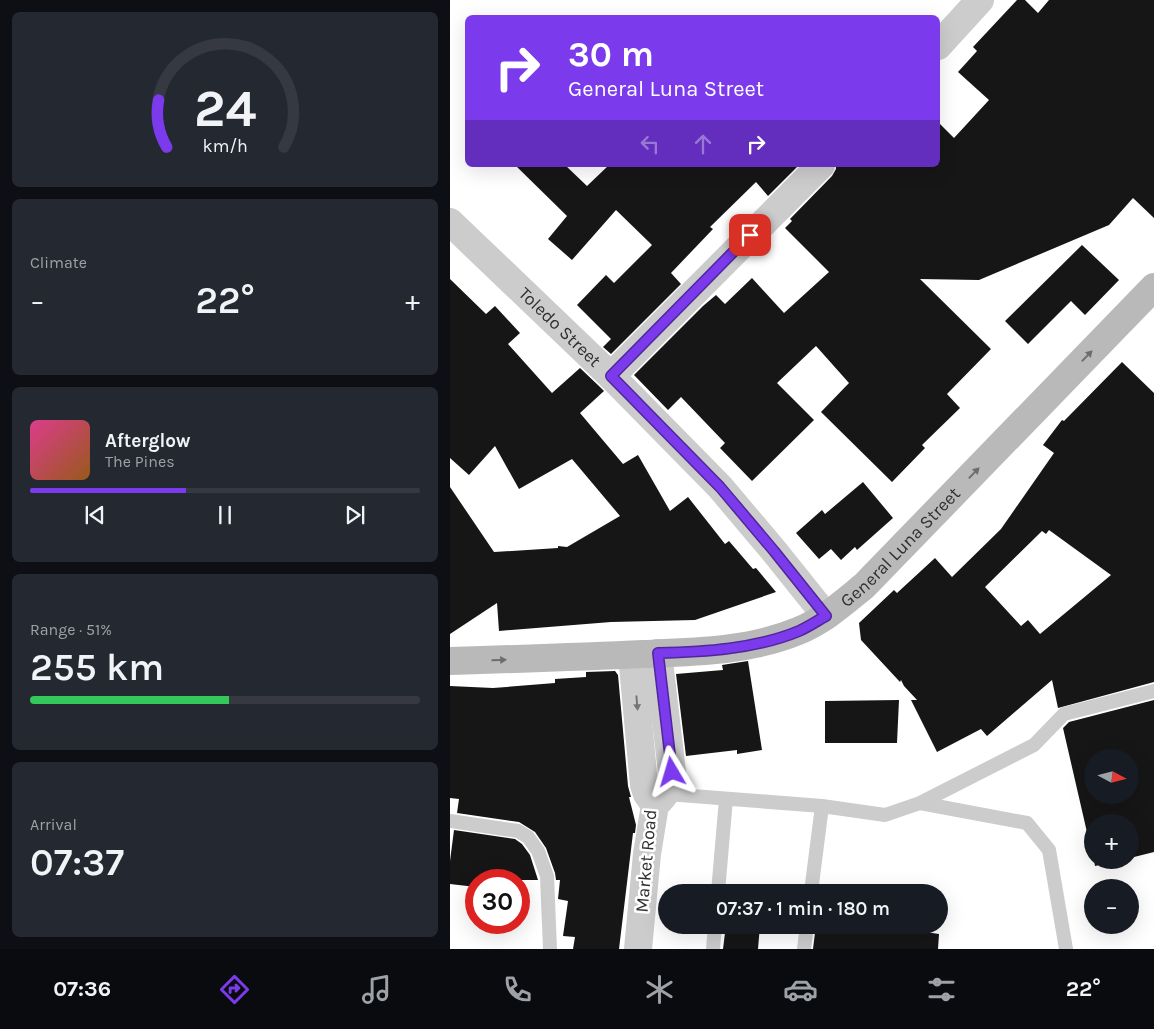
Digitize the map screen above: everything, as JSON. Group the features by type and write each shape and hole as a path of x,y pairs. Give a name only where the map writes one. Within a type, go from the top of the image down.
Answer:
{"main road":[{"name":"General Luna Street","path":"450,661 708,651 754,644 798,631 826,616 864,586 1154,287"}],"street":[{"path":"940,44 980,0"},
{"path":"611,376 819,167"},
{"name":"Toledo Street","path":"450,222 611,376 720,487 826,616"},
{"name":"Market Road","path":"638,949 647,854 661,800 647,794 644,785 645,654"}],"lane":[{"path":"661,800 726,799 822,806 885,815 920,803 1034,745 1064,714 1154,691"},
{"path":"719,884 726,799"},
{"path":"920,803 1026,823 1049,850 1066,949"},
{"path":"812,884 822,806"},
{"path":"450,822 518,831 528,838 538,851 547,876 550,949"},
{"path":"712,949 714,934"},
{"path":"804,949 806,934"}],"building":[{"path":"1017,0 1025,0 1038,13 1049,0 1154,0 1154,218 1133,198 1109,225 979,280 920,279 991,349 947,394 960,408 922,445 925,448 892,482 821,412 849,383 816,346 777,383 814,420 752,481 720,448 725,443 681,397 668,410 634,375 716,295 725,304 752,278 784,313 829,272 785,228 792,221 790,219 832,176 836,167 940,167 940,124 954,138 989,100 958,72 977,51 973,47"},
{"path":"517,167 567,167 587,186 607,167 797,167 768,196 756,182 710,227 713,229 671,273 681,284 611,354 603,347 611,339 577,305 606,275 614,283 652,245 616,210 572,260 548,239 567,216"},
{"path":"1082,245 1119,280 1085,315 1071,301 1028,344 1005,321"},
{"path":"450,279 486,314 495,306 520,333 508,344 552,393 580,368 600,387 604,391 580,413 623,464 638,455 670,511 688,497 725,544 729,541 753,569 756,568 776,592 695,620 611,622 499,631 497,603 450,634 450,487 494,552 558,548 558,546 567,547 620,516 572,459 519,489 495,446 469,475 450,458"},
{"path":"1122,362 1154,393 1154,682 1058,708 1052,680 987,736 981,729 937,752 911,700 917,700 901,680 900,682 861,640 859,623 894,590 897,593 935,558 952,577 1001,529 1054,453 1043,445 1062,420 1064,421","holes":["1049,530 1111,575 1040,634 1028,620 1021,626 985,587 1042,531 1046,534"]},
{"path":"863,482 893,518 857,550 855,547 841,560 831,549 819,559 796,533 822,510 825,514"},
{"path":"748,661 762,750 737,754 737,750 686,756 676,674 723,670 722,665"},
{"path":"615,671 618,675 628,786 631,797 629,797 636,825 635,833 633,833 619,949 573,949 575,937 563,936 568,901 558,899 560,880 556,880 546,848 535,832 519,822 457,813 459,799 450,798 450,686 493,688 555,683 555,679 586,677 586,672"},
{"path":"899,700 897,743 825,743 825,701"},
{"path":"1154,700 1154,852 1139,856 1139,814 1084,814 1084,819 1063,728 1069,722"},
{"path":"454,830 515,839 522,844 530,855 538,880 530,880 530,869 465,869 465,886 450,884 450,861"},
{"path":"725,934 759,934 758,949 723,949"},
{"path":"815,934 939,934 938,949 813,949"}],"route":[{"path":"672,772 658,653 708,651 754,644 798,631 826,616 720,487 611,376 750,235"}]}
